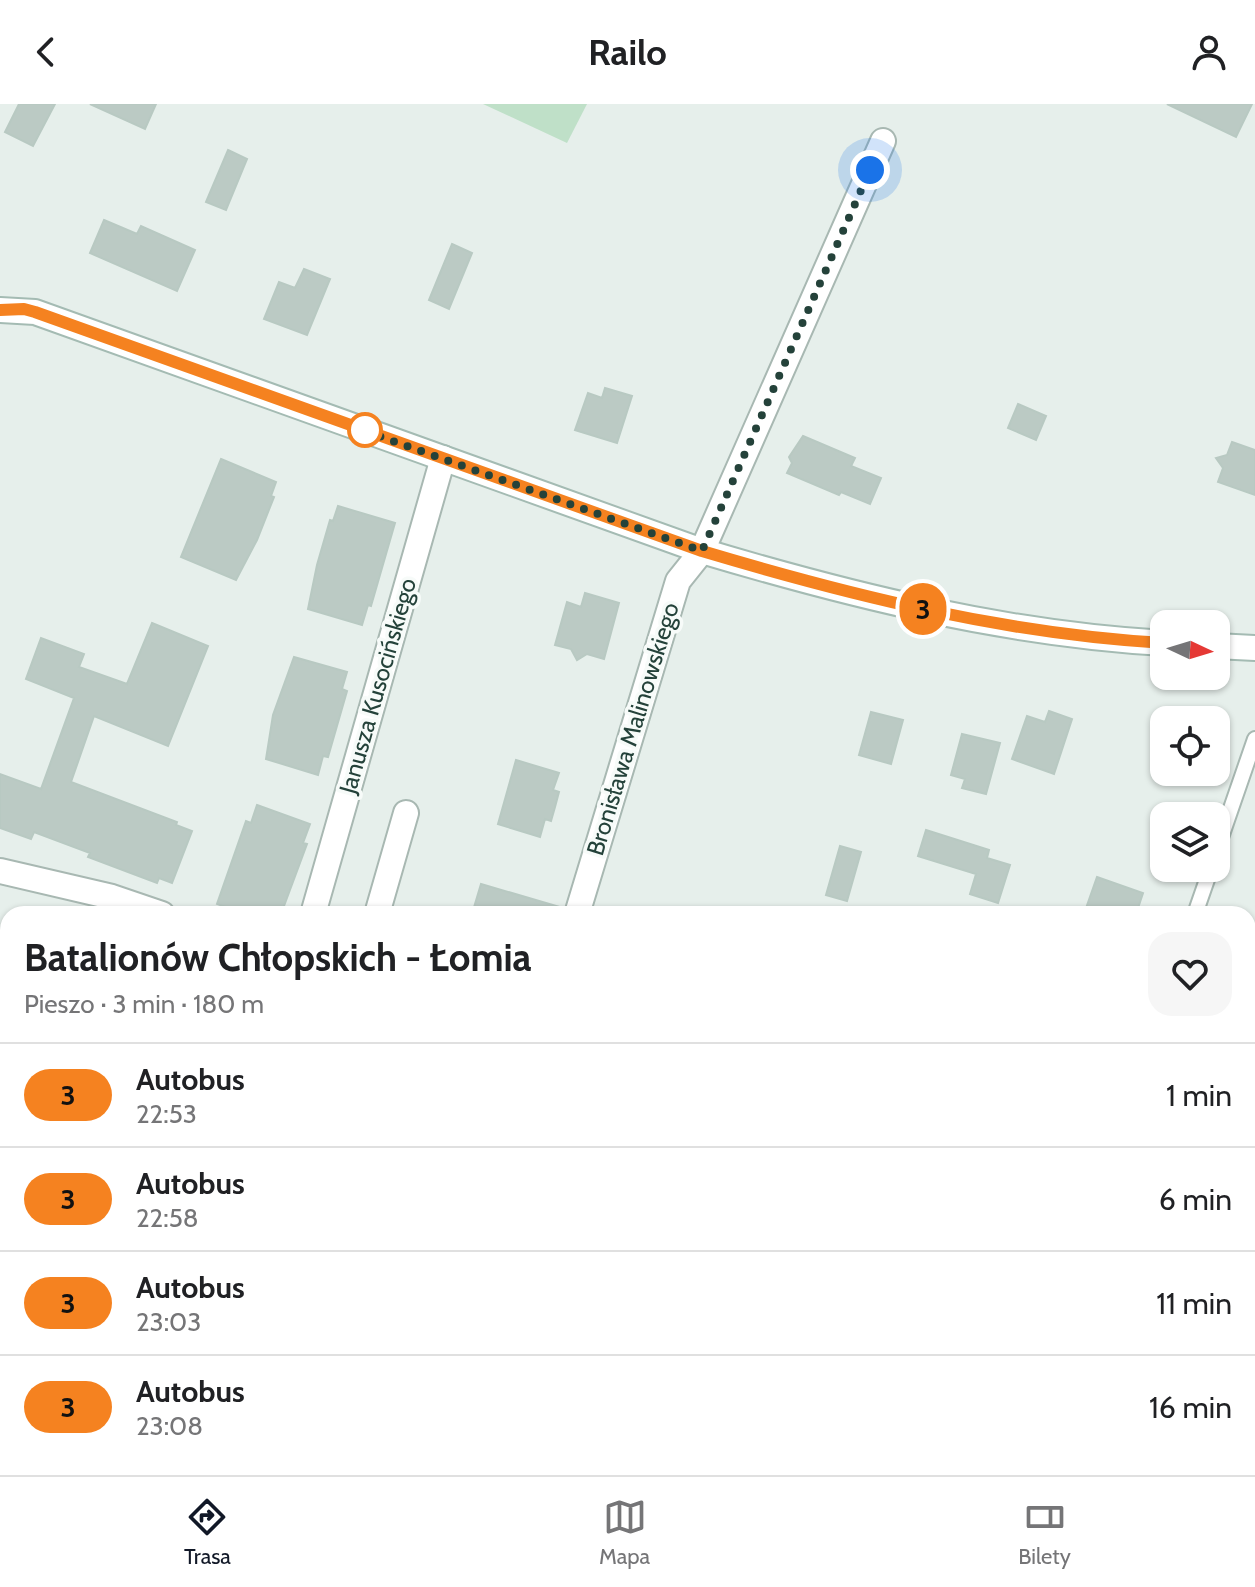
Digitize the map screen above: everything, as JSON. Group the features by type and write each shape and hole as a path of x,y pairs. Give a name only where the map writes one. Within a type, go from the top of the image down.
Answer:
{"street":[{"name":"Bronisława Malinowskiego","path":"579,906 678,581 702,551 883,141"},
{"path":"0,310 24,309 46,316 702,551 808,583 1042,631 1150,642"},
{"name":"Janusza Kusocińskiego","path":"315,906 443,458"},
{"path":"1230,647 1255,648"},
{"path":"379,906 406,813"},
{"path":"0,871 138,906"}],"lane":[{"path":"1230,811 1255,739"},
{"path":"1198,906 1206,882"}],"green space":[{"path":"483,104 587,104 567,143"}],"building":[{"path":"19,104 55,104 33,146 5,132"},
{"path":"90,104 156,104 145,129"},
{"path":"1167,104 1252,104 1236,137"},
{"path":"228,150 247,159 226,210 206,202"},
{"path":"104,220 137,234 141,226 195,250 177,291 90,253"},
{"path":"452,244 472,253 449,309 429,300"},
{"path":"304,269 330,279 307,335 264,319 279,282 295,288"},
{"path":"605,388 632,396 617,443 575,430 588,393 602,398"},
{"path":"1018,404 1046,416 1036,440 1008,428"},
{"path":"803,436 855,458 851,466 881,478 870,504 841,492 839,495 787,473 792,463 789,457"},
{"path":"1232,442 1255,450 1255,495 1218,482 1223,468 1216,458 1227,455"},
{"path":"221,459 276,482 271,496 274,497 257,540 236,580 181,557"},
{"path":"338,506 395,523 371,606 368,605 362,625 308,609 330,520 333,521"},
{"path":"585,593 619,603 604,659 587,654 577,660 571,649 555,645 567,602 581,607"},
{"path":"152,623 208,646 168,746 94,716 71,782 177,822 176,825 192,831 172,883 159,878 157,883 88,857 90,853 34,832 31,839 0,828 0,774 41,789 74,698 26,679 41,638 84,654 79,667 127,684"},
{"path":"294,657 347,672 342,689 347,691 328,757 323,756 318,775 266,759 273,715"},
{"path":"1049,711 1072,719 1054,774 1012,759 1027,716 1045,722"},
{"path":"871,712 903,720 891,764 859,755"},
{"path":"962,734 1000,743 986,794 962,788 965,779 951,775"},
{"path":"516,760 559,773 553,790 559,792 551,821 545,819 540,837 498,824"},
{"path":"257,805 310,824 303,843 307,844 284,906 217,904 246,821 251,823"},
{"path":"926,830 989,850 987,858 1010,865 998,903 970,894 976,874 918,856"},
{"path":"840,846 861,852 847,901 826,895"},
{"path":"1097,877 1143,893 1139,906 1087,906"},
{"path":"481,884 556,906 474,906"}],"bus line":[{"name":"3","path":"0,310 35,312 702,551 808,583 1042,631 1150,642"}],"route":[{"path":"365,430 359,429 702,551 870,170"}]}
